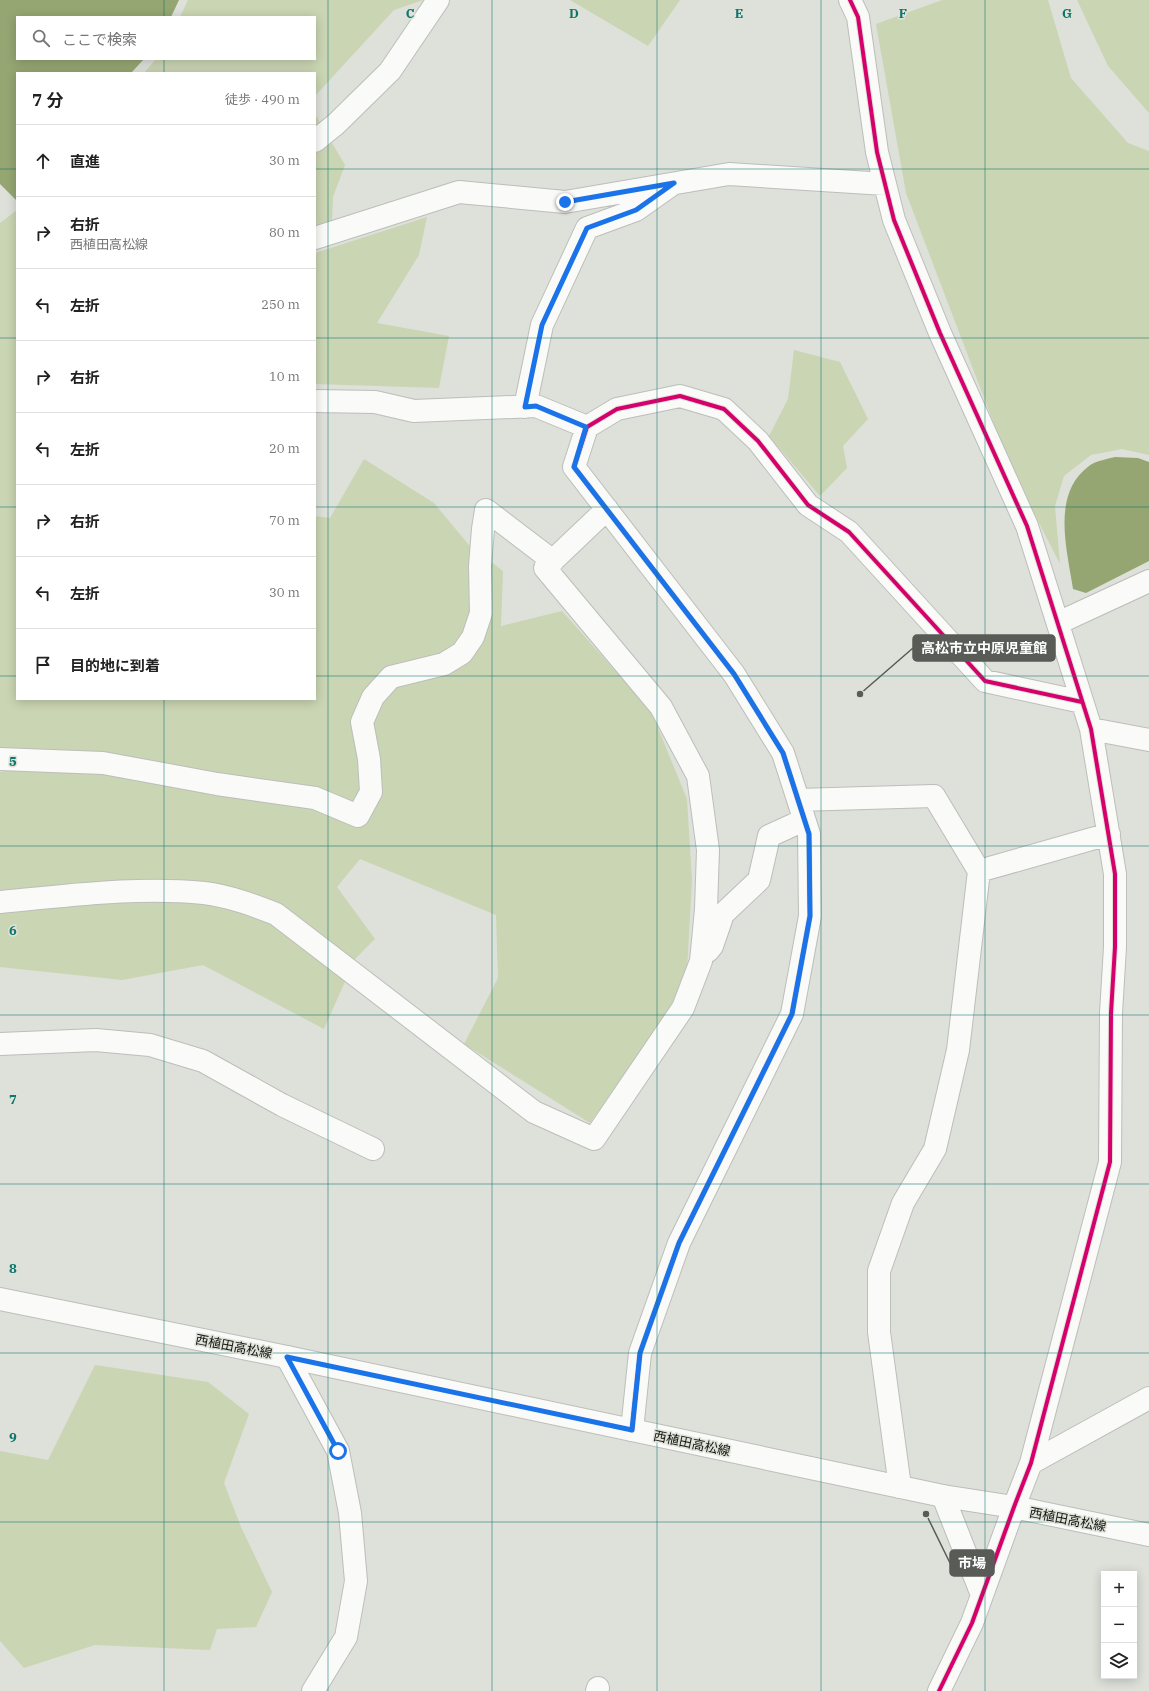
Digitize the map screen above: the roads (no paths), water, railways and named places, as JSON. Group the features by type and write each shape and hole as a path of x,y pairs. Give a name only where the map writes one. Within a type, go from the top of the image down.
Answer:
{"street":[{"path":"316,140 336,124 390,71 438,0"},
{"path":"850,0 858,17 877,152 894,220 940,334 1027,526 1091,730 1115,874 1115,946 1111,1013 1110,1162 1031,1463 972,1623 939,1691"},
{"path":"316,238 460,192 565,202 729,174 885,184"},
{"path":"525,407 542,325 587,228 636,210 674,183"},
{"path":"632,1430 640,1353 679,1243 792,1014 810,916 809,834 783,753 734,674 574,467 586,427 617,409 680,396 724,409 758,441 808,505 849,532 985,680 1082,702"},
{"path":"316,401 375,402 414,411 536,406 586,427"},
{"path":"607,509 545,568 661,707 698,776 708,850 706,909 701,961"},
{"path":"0,759 103,762 217,784 315,798 358,816 371,792 369,759 362,722 373,697 391,676 444,664 462,653 473,637 481,612 480,566 486,510 552,561"},
{"path":"1058,623 1149,581"},
{"path":"1091,730 1149,740"},
{"path":"798,800 934,796 979,871 958,1050 935,1149 903,1203 879,1271 879,1332 900,1487"},
{"path":"0,902 139,890 204,893 247,902 276,914 534,1112 594,1139 683,1008 701,961 712,946 723,914 759,880 769,836 804,820"},
{"path":"979,871 1109,834"},
{"path":"0,1044 96,1040 150,1045 203,1061 282,1105 373,1149"},
{"name":"西植田高松線","path":"0,1299 287,1357 943,1496 1014,1508 1149,1535"},
{"path":"287,1357 338,1451 350,1513 356,1581 346,1637 313,1691"},
{"path":"1031,1463 1149,1398"},
{"path":"943,1496 982,1596"}],"place":[{"name":"高松市立中原児童館","path":"860,694"},
{"name":"市場","path":"926,1514"}]}
